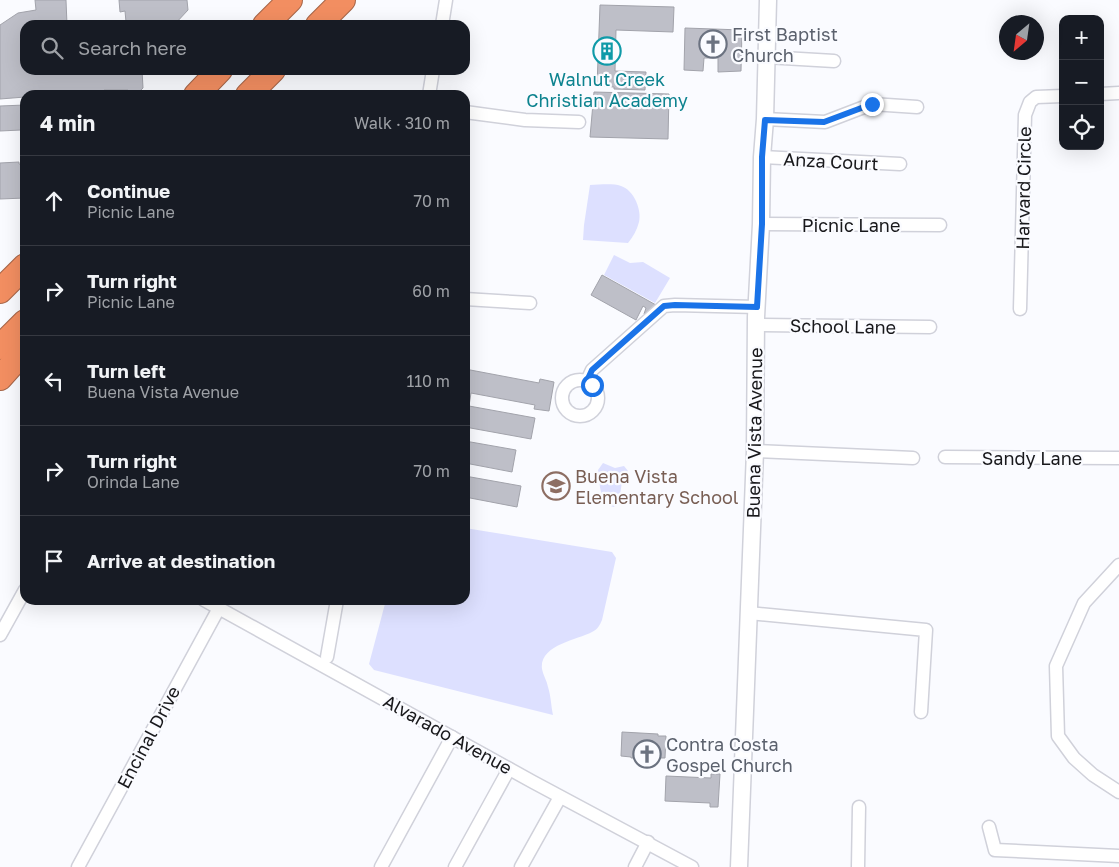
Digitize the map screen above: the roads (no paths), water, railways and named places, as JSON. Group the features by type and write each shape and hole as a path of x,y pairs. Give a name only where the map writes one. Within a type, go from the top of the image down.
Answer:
{"highway":[{"path":"270,20 290,0"},
{"path":"323,20 343,0"},
{"path":"201,90 215,75"},
{"path":"253,90 268,75"},
{"path":"0,347 20,327"},
{"path":"0,378 20,356"}],"street":[{"path":"443,20 446,0"},
{"name":"Buena Vista Avenue","path":"739,867 755,451 756,325 762,224 762,157 765,120 768,0"},
{"path":"766,57 834,61"},
{"path":"430,90 432,75"},
{"path":"1104,94 1119,93"},
{"name":"Harvard Circle","path":"1020,309 1025,115 1030,102 1036,97 1059,96"},
{"path":"765,120 824,122 872,104 917,107"},
{"path":"470,113 525,120 579,122"},
{"name":"Anza Court","path":"762,157 900,164"},
{"name":"Picnic Lane","path":"762,224 940,225"},
{"path":"470,299 530,303"},
{"path":"587,381 592,370 664,306 757,307"},
{"name":"School Lane","path":"756,325 930,327"},
{"path":"755,451 913,458"},
{"name":"Sandy Lane","path":"945,457 1119,458"},
{"path":"1119,566 1084,603 1056,666 1058,736 1074,758 1093,775 1119,792"},
{"path":"0,635 20,599"},
{"name":"Alvarado Avenue","path":"213,605 560,797 692,867"},
{"path":"327,657 336,605"},
{"name":"Encinal Drive","path":"78,867 218,608"},
{"path":"749,614 926,630 922,712"},
{"path":"381,867 452,737"},
{"path":"455,867 509,769"},
{"path":"522,867 560,797"},
{"path":"858,867 859,807"},
{"path":"989,827 995,850 1119,856"},
{"path":"634,867 648,842"}],"place":[{"name":"First Baptist Church","path":"713,44"},
{"name":"Walnut Creek Christian Academy","path":"607,51"},
{"name":"Buena Vista Elementary School","path":"556,486"},
{"name":"Contra Costa Gospel Church","path":"647,754"}]}
